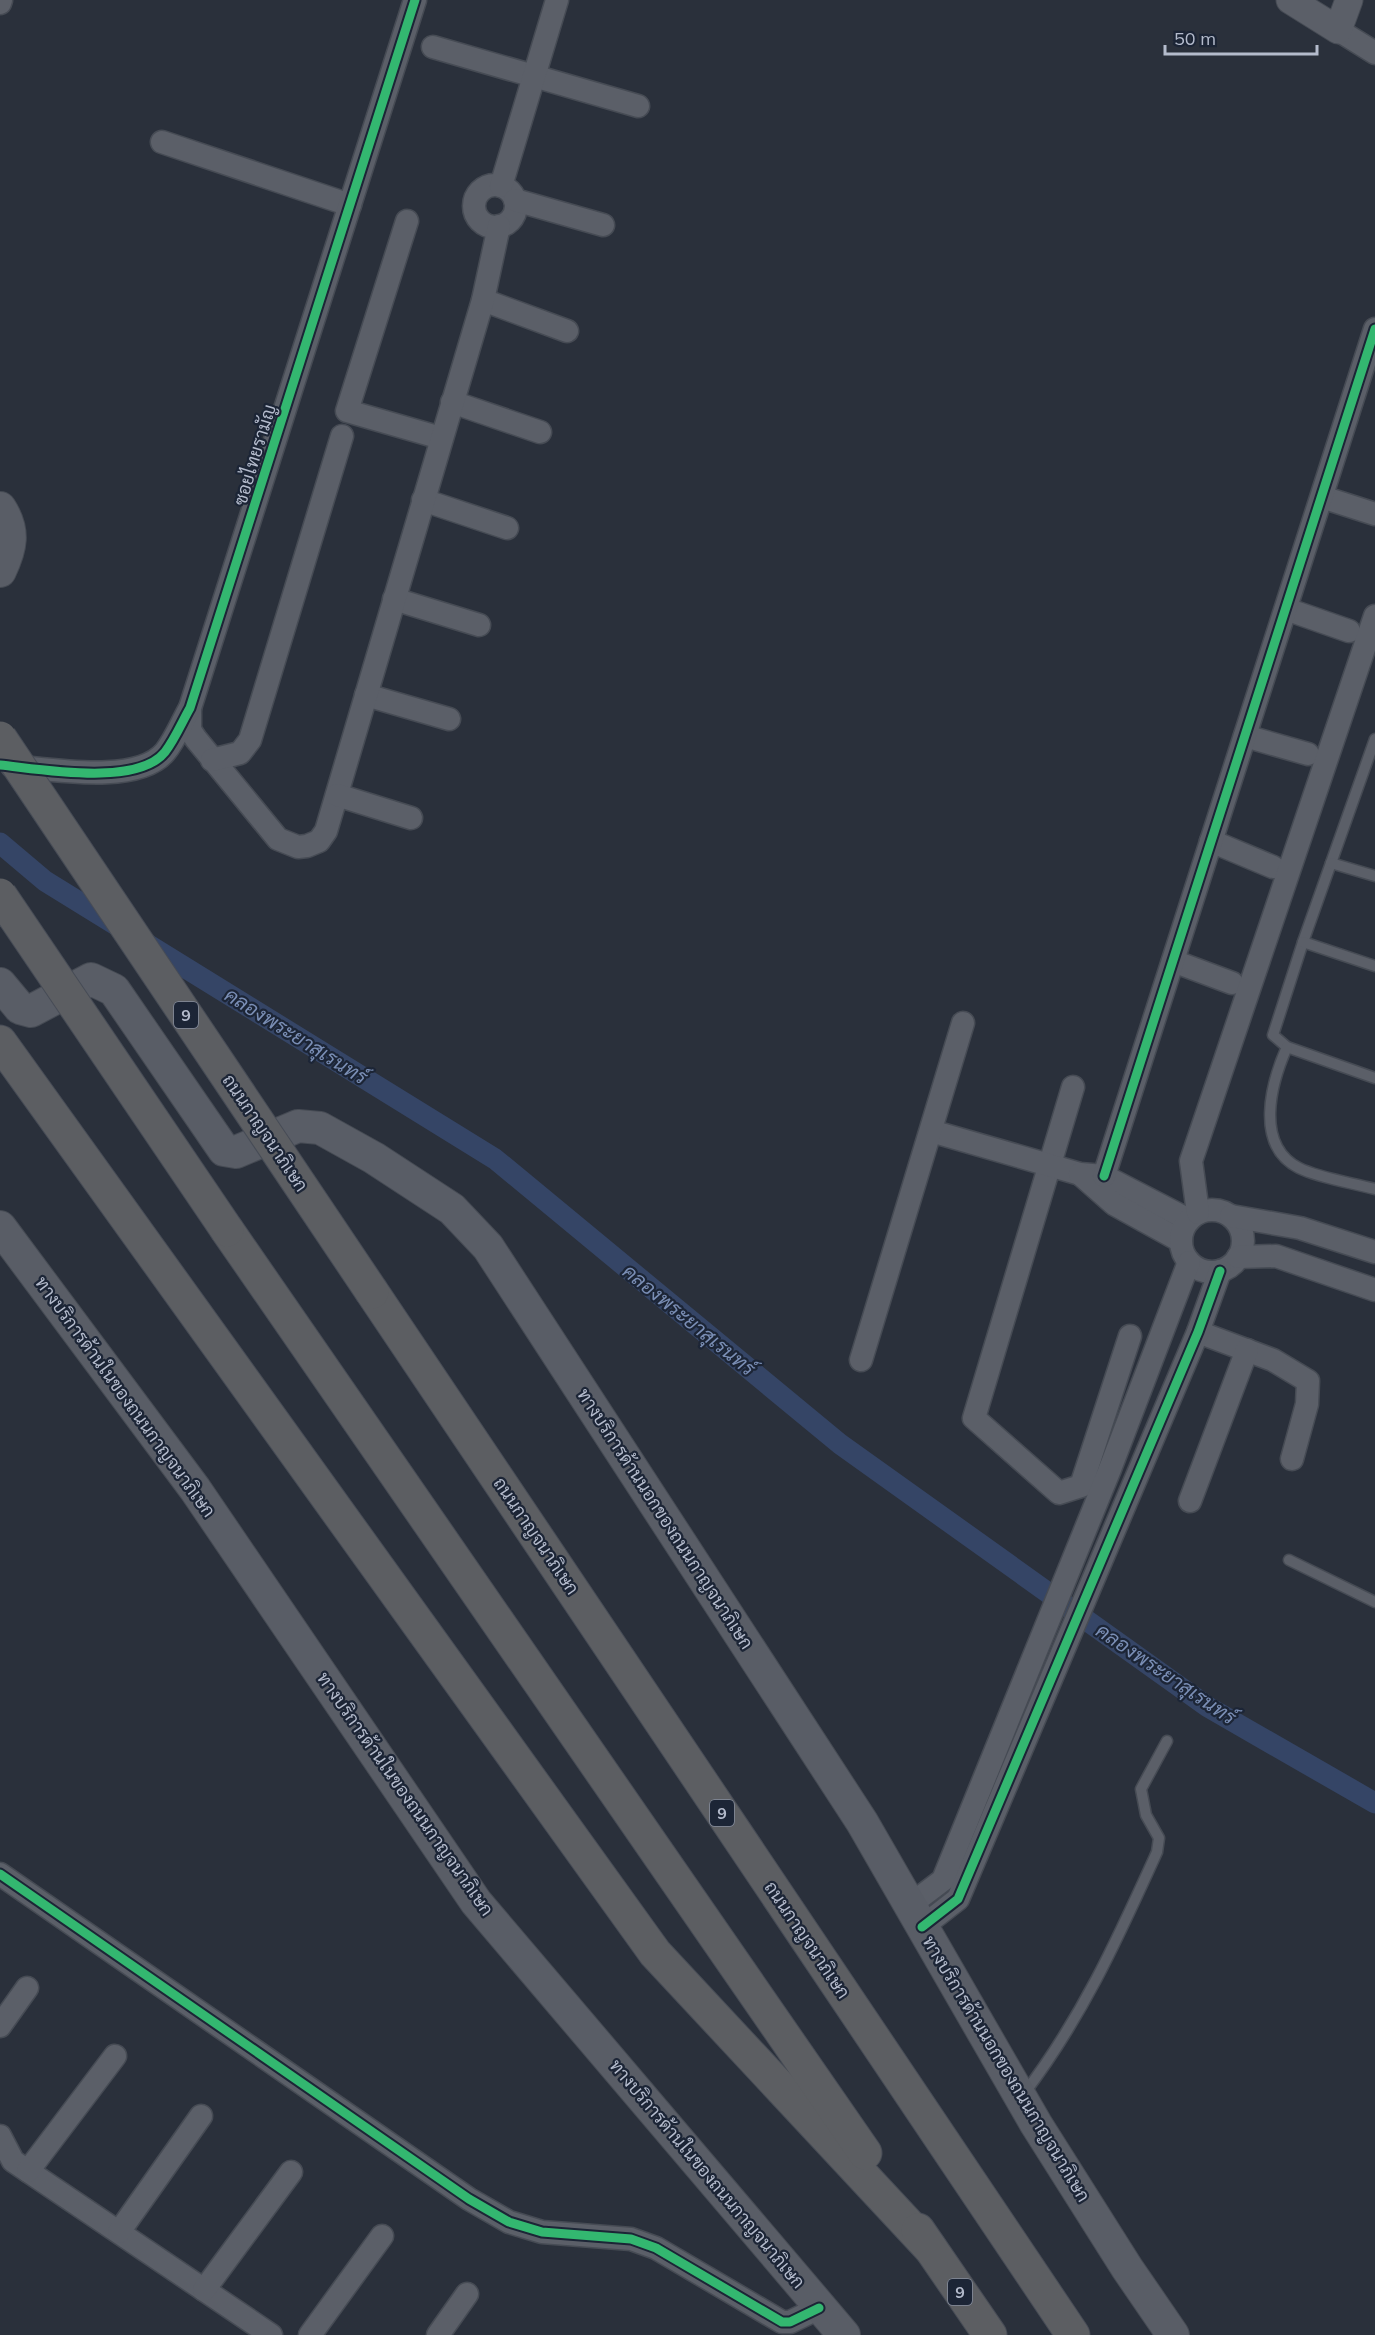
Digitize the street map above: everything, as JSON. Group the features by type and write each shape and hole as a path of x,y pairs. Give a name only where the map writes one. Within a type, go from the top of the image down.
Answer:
{"highway":[{"name":"ถนนกาญจนาภิเษก","path":"0,738 1073,2335"},
{"name":"9","path":"0,895 227,1230 990,2335"},
{"path":"0,1042 655,1953 930,2248"}],"main road":[{"path":"0,508 8,520 12,547 0,571"},
{"name":"ทางบริการด้านนอกของถนนกาญจนาภิเษก","path":"0,984 20,1008 31,1011 91,980 114,990 224,1150 236,1152 298,1126 320,1128 374,1158 452,1209 488,1247 862,1822 1021,2098 1126,2268 1173,2335"},
{"name":"ทางบริการด้านในของถนนกาญจนาภิเษก","path":"0,1227 195,1489 476,1902 844,2335"}],"street":[{"name":"ซอยไทยรามัญ","path":"0,765 88,772 135,770 164,753 190,708 415,0"},
{"path":"557,0 508,193 516,207 511,220 499,226 485,224 480,220 474,208 477,194 482,189 495,184 508,193 603,225"},
{"path":"1290,0 1375,53"},
{"path":"1338,30 1349,0"},
{"path":"433,47 638,106"},
{"path":"162,142 350,205"},
{"path":"407,221 347,411 441,438"},
{"path":"190,708 190,730 278,839 298,847 319,841 327,831 483,300 499,226"},
{"path":"483,300 567,331"},
{"path":"1104,1176 1322,497 1368,379 1375,329"},
{"path":"452,402 540,432"},
{"path":"212,760 240,753 250,740 342,436"},
{"path":"1322,497 1375,514"},
{"path":"423,500 507,528"},
{"path":"394,599 479,625"},
{"path":"1286,609 1349,631"},
{"path":"916,1916 943,1880 1110,1469 1185,1251 1194,1216 1191,1161 1375,616"},
{"path":"366,695 449,719"},
{"path":"1245,736 1308,754"},
{"path":"337,795 411,818"},
{"path":"1212,841 1273,867"},
{"path":"1173,960 1232,983"},
{"path":"861,1360 963,1023"},
{"path":"1073,1087 974,1419 1059,1493 1081,1486 1130,1336"},
{"path":"931,1131 1080,1174 1104,1176 1194,1216 1215,1210 1231,1216 1300,1228 1375,1252"},
{"path":"1080,1174 1114,1204 1185,1251 1204,1271 1220,1271 1234,1263 1242,1249 1242,1230 1231,1216"},
{"path":"1238,1257 1276,1257 1375,1290"},
{"path":"916,1916 958,1899 1042,1704 1120,1511 1136,1480 1198,1332 1220,1271"},
{"path":"1198,1332 1289,1368 1308,1381 1307,1404 1292,1459"},
{"path":"1190,1501 1247,1350"},
{"path":"1110,1469 1136,1480"},
{"path":"1004,1732 1025,1743"},
{"path":"0,1874 459,2193 509,2222 542,2232 631,2239 656,2247 782,2322 790,2322 819,2308"},
{"path":"0,2026 27,1988"},
{"path":"28,2171 115,2056"},
{"path":"119,2232 201,2116"},
{"path":"0,2136 13,2161 271,2335"},
{"path":"204,2290 291,2172"},
{"path":"310,2335 382,2235"},
{"path":"438,2335 467,2294"}],"lane":[{"path":"1375,739 1303,942 1273,1035 1287,1047 1375,1078"},
{"path":"1331,863 1375,876"},
{"path":"1303,942 1375,966"},
{"path":"1287,1047 1275,1073 1269,1114 1274,1136 1284,1157 1300,1169 1375,1189"},
{"path":"1289,1560 1375,1602"},
{"path":"1021,2098 1052,2056 1106,1965 1157,1852 1159,1838 1146,1815 1141,1789 1167,1741"}],"waterway":[{"name":"คลองพระยาสุเรนทร์","path":"0,843 45,881 495,1159 840,1444 1208,1707 1375,1803"}],"cycle path":[{"path":"0,765 62,772 111,773 152,763 165,752 175,736 190,708 415,0"},
{"path":"1104,1176 1375,329"},
{"path":"922,1927 958,1899 1198,1332 1220,1271"},
{"path":"0,1874 469,2199 509,2222 542,2232 631,2239 656,2248 782,2322 790,2322 819,2308"}]}
